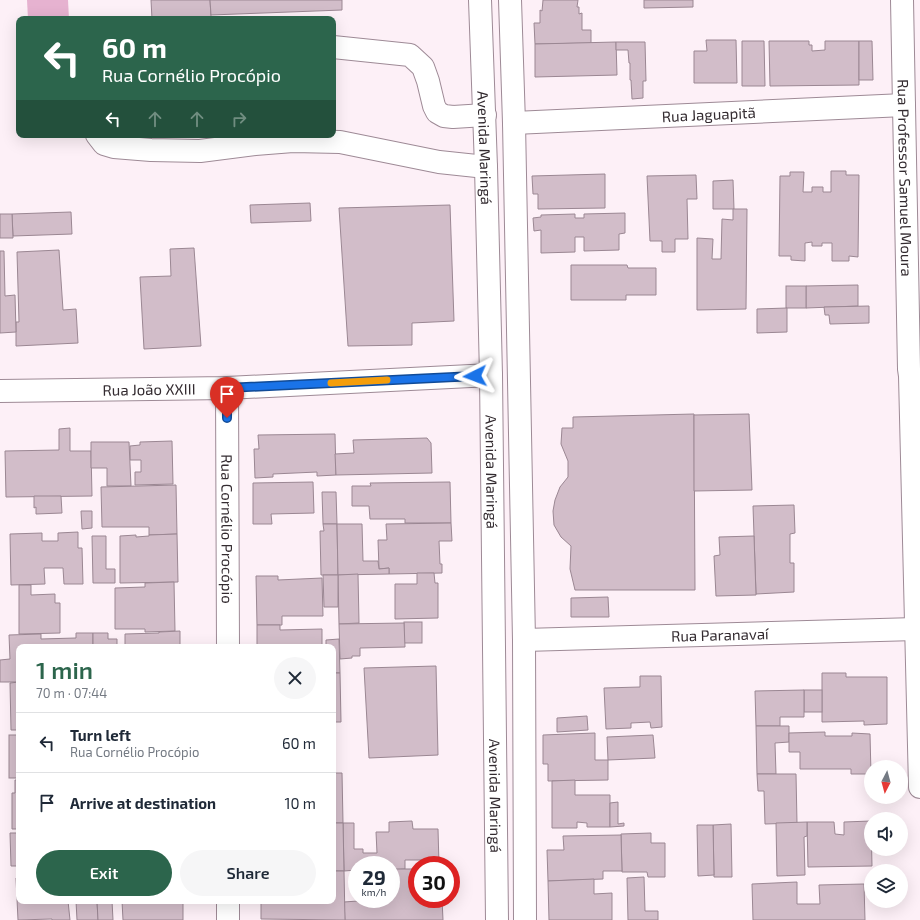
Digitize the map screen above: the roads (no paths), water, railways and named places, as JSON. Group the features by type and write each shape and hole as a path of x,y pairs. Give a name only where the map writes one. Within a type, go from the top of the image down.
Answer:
{"street":[{"name":"Avenida Maringá","path":"480,0 485,115 491,376 497,920"},
{"name":"Avenida Maringá","path":"510,0 514,123 524,640 525,920"},
{"name":"Rua Professor Samuel Moura","path":"902,0 904,105 915,369 910,376 920,787"},
{"path":"336,47 410,55 423,67 437,112 444,116 453,117 485,115"},
{"name":"Rua Jaguapitã","path":"514,123 904,105"},
{"path":"99,138 104,144 114,147 151,150 200,151 255,144 340,142 439,162 486,167"},
{"name":"Rua João XXIII","path":"0,391 227,388 491,376"},
{"name":"Rua Cornélio Procópio","path":"227,388 228,644"},
{"name":"Rua Paranavaí","path":"524,640 916,629"},
{"path":"228,904 228,920"}]}
